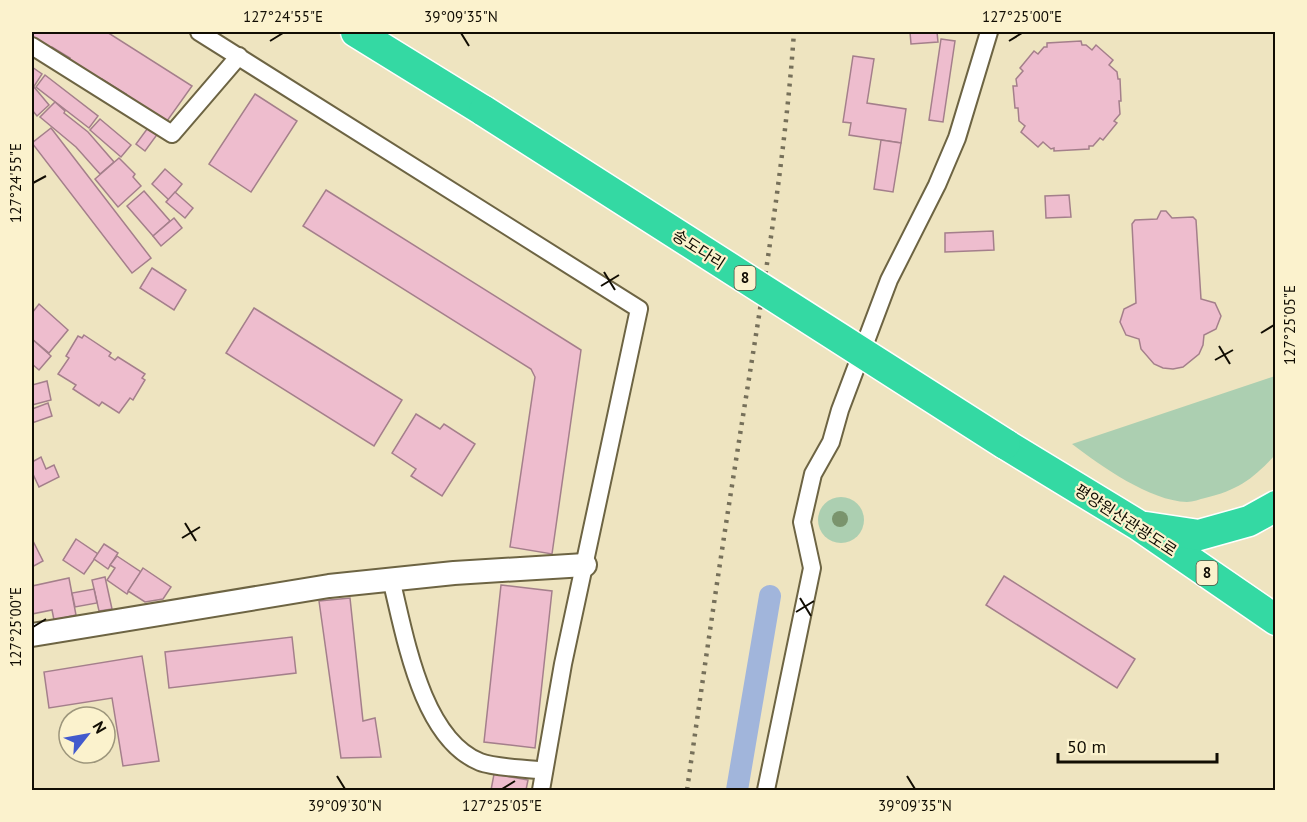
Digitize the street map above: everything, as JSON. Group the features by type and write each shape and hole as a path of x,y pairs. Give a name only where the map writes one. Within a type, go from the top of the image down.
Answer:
{"highway":[{"name":"송도다리","path":"356,32 484,111 1005,444"},
{"name":"평양원산관광도로","path":"1005,444 1138,525 1275,620"},
{"name":"8","path":"1138,525 1199,535 1249,520 1275,506"}],"street":[{"path":"200,32 639,309 563,664 541,790"},
{"path":"766,790 812,568 802,522 813,474 831,442 840,410 889,280 937,185 957,138 989,32"},
{"path":"32,46 172,134 239,56"},
{"path":"32,635 307,590 391,579 585,565"},
{"path":"391,579 420,687 438,724 463,754 483,763 544,771"}],"green space":[{"path":"1275,376 1275,455 1244,482 1217,495 1187,502 1158,496 1111,472 1072,444"},
{"path":"841,497 850,498 858,503 863,511 863,529 858,537 850,542 841,543 832,542 824,537 819,529 818,520 819,511 824,503 832,498"}],"building":[{"path":"32,32 107,32 192,86 167,121 157,114 154,119 123,99 126,94 102,79 99,84 67,63 70,58 52,47 50,52 32,40"},
{"path":"910,32 937,32 938,42 911,44"},
{"path":"941,39 955,41 943,122 929,120"},
{"path":"1081,41 1082,45 1092,50 1096,45 1113,60 1109,65 1117,72 1118,79 1120,79 1120,114 1114,121 1117,123 1103,140 1100,138 1093,146 1089,146 1089,149 1054,151 1054,148 1051,149 1043,142 1038,147 1021,132 1025,126 1019,121 1018,108 1015,108 1013,86 1017,86 1016,79 1023,71 1020,68 1034,51 1038,54 1044,47 1047,47 1047,43"},
{"path":"853,56 874,59 867,103 906,109 901,143 849,135 851,123 843,122"},
{"path":"32,67 42,74 33,88 32,87"},
{"path":"45,75 98,116 89,128 36,87"},
{"path":"34,87 49,105 37,116 32,110"},
{"path":"255,94 297,121 251,192 209,164"},
{"path":"55,102 65,111 64,113 88,132 114,162 100,174 76,147 40,117"},
{"path":"100,119 131,145 121,157 90,130"},
{"path":"150,125 159,132 145,151 136,144"},
{"path":"51,128 151,258 132,273 32,143"},
{"path":"881,140 901,143 893,192 874,189"},
{"path":"119,158 135,174 133,177 141,186 118,207 95,179"},
{"path":"165,169 182,184 169,200 152,184"},
{"path":"326,190 581,350 552,554 510,547 535,377 531,369 303,226"},
{"path":"144,191 170,221 153,236 127,206"},
{"path":"175,192 193,208 185,218 166,202"},
{"path":"1069,195 1071,217 1046,218 1045,196"},
{"path":"1161,211 1166,211 1172,218 1193,217 1196,220 1201,299 1215,303 1221,316 1216,329 1204,335 1199,354 1183,367 1173,369 1154,364 1141,349 1139,339 1126,335 1120,322 1124,309 1136,303 1132,224 1135,220 1157,219"},
{"path":"174,218 182,228 161,246 153,236"},
{"path":"993,231 994,250 945,252 945,233"},
{"path":"152,268 186,290 174,310 140,288"},
{"path":"39,304 68,330 49,353 32,339 32,313"},
{"path":"254,308 402,400 374,446 226,353"},
{"path":"84,335 111,353 109,356 115,360 118,357 145,374 142,378 145,380 133,400 130,398 119,413 102,402 99,406 73,389 76,385 58,374 69,358 66,356 78,336 82,338"},
{"path":"32,339 51,356 39,370 32,364"},
{"path":"47,381 51,400 32,405 32,385"},
{"path":"48,403 52,416 32,423 32,409"},
{"path":"416,414 440,429 444,424 475,444 442,496 411,476 416,469 392,453"},
{"path":"41,457 46,469 54,465 59,477 39,487 32,472 32,462"},
{"path":"32,539 43,561 32,567"},
{"path":"76,539 98,554 84,574 63,560"},
{"path":"104,544 118,553 108,569 94,559"},
{"path":"117,556 141,572 127,594 107,580 115,568 110,565"},
{"path":"143,568 171,587 163,599 145,602 128,591"},
{"path":"1004,576 1135,659 1117,688 986,605"},
{"path":"105,577 112,609 99,611 92,580"},
{"path":"69,578 76,615 54,620 52,610 32,614 32,586"},
{"path":"501,585 552,591 535,748 484,742"},
{"path":"94,589 97,603 75,607 72,593"},
{"path":"350,598 363,721 375,718 381,757 341,758 319,601"},
{"path":"292,637 296,673 169,688 165,652"},
{"path":"142,656 159,761 123,766 117,729 117,705 113,705 112,698 49,708 44,672"},
{"path":"494,774 528,780 526,790 491,790"}],"waterway":[{"path":"737,790 770,596"}],"railway":[{"path":"687,790 770,243 784,138 794,32"}]}
